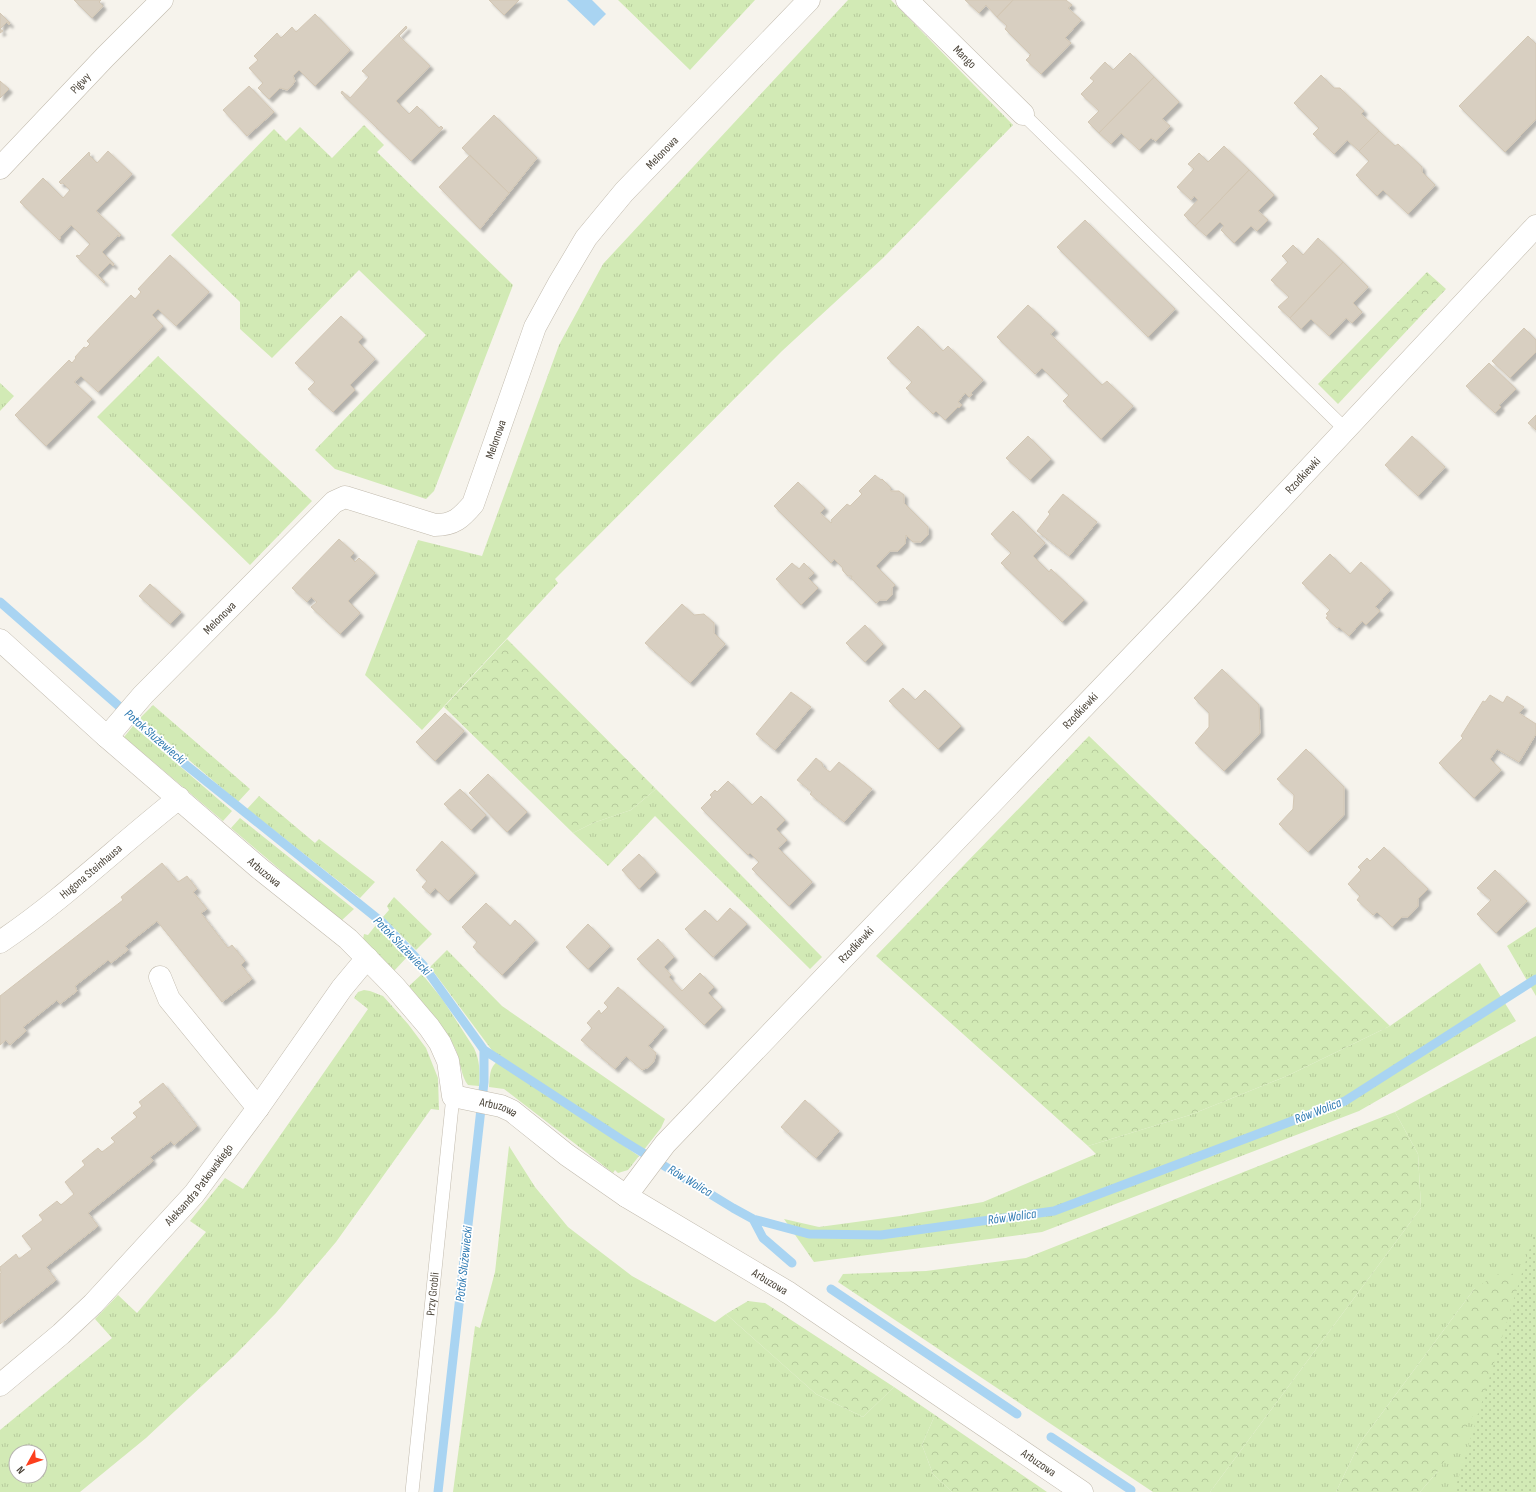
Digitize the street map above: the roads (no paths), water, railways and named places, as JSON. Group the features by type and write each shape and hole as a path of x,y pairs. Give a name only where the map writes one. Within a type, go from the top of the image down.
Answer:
{"street":[{"name":"Pigwy","path":"0,168 111,51 162,0"},
{"name":"Melonowa","path":"110,733 143,695 334,502 345,498 435,526 446,525 454,522 464,515 473,504 535,327 586,238 624,192 809,0"},
{"name":"Mango","path":"907,0 1023,114"},
{"name":"Rzodkiewki","path":"630,1189 665,1144 1183,604 1536,226"},
{"name":"Arbuzowa","path":"0,640 110,733 179,798 259,868 348,939 411,1005 440,1043 448,1061 458,1097 501,1106 512,1111 567,1155 630,1189 789,1293 1082,1492"},
{"name":"Hugona Steinhausa","path":"0,942 27,924 179,798"},
{"name":"Aleksandra Patkowskiego","path":"0,1385 61,1334 93,1304 194,1194 258,1108 342,988 367,958"},
{"path":"160,977 169,999 258,1108"}],"lane":[{"path":"1023,114 1346,430"},
{"name":"Przy Grobli","path":"412,1492 458,1097"}],"water":[{"path":"567,0 592,0 606,14 594,26"}],"waterway":[{"name":"Potok Służewiecki","path":"0,602 186,765 383,923 423,965 484,1050 484,1082 438,1492"},
{"name":"Rów Wolica","path":"484,1050 622,1140 753,1219 809,1234 881,1235 1054,1211 1345,1101 1536,979"},
{"path":"753,1219 763,1238 792,1263"},
{"path":"831,1289 1017,1414"},
{"path":"1051,1437 1131,1490"}]}
